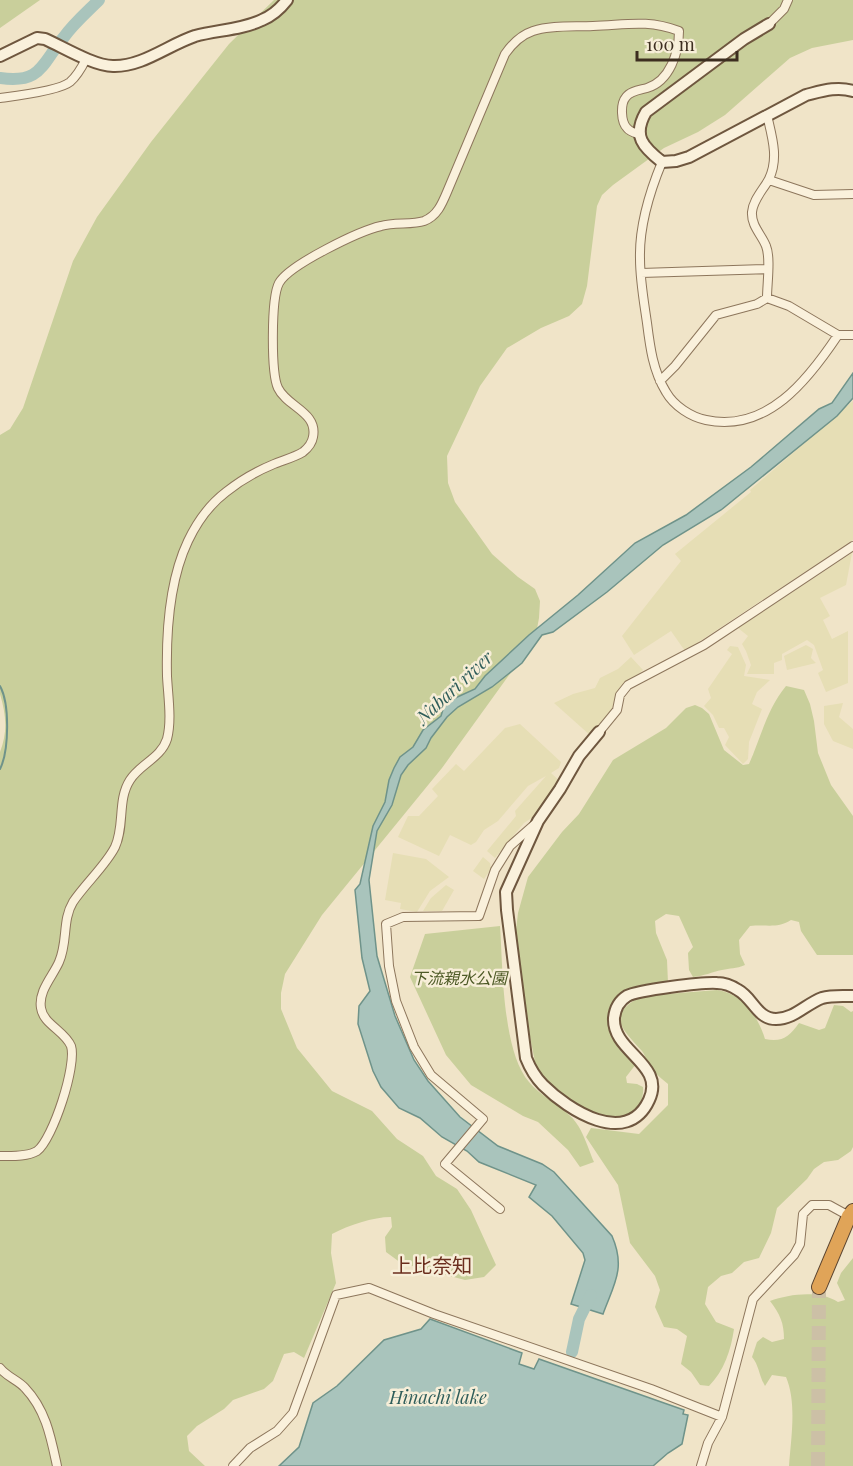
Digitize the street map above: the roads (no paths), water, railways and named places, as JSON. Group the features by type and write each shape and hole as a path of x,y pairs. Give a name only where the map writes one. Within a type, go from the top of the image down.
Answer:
{"highway":[{"path":"819,1287 851,1213"}],"street":[{"path":"0,56 37,38 45,39 111,66 125,65 196,36 259,22 271,16 287,0"},
{"path":"788,0 784,9 769,24 744,39 646,112 641,121 639,134 644,147 662,162 676,161 689,157 806,95 825,89 853,91"},
{"path":"0,1156 37,1151 45,1141 70,1075 73,1052 69,1041 44,1016 40,1007 42,996 47,982 59,963 66,917 72,904 114,848 120,831 124,795 130,779 158,754 166,741 169,725 166,654 169,624 179,561 188,540 200,520 225,493 260,470 299,454 310,446 313,438 314,430 309,419 305,413 283,396 276,380 273,309 277,285 284,275 296,266 370,229 425,220 435,213 445,199 504,54 512,44 532,31 548,28 644,23 662,24 680,31 680,46 670,69 649,88 626,97 623,105 624,125 628,130 639,134"},
{"path":"0,98 68,84 87,58"},
{"path":"767,115 774,148 774,164 769,180 758,195 752,212 755,227 767,248 767,298"},
{"path":"662,162 654,182 642,234 640,273 651,353 667,395 681,409 699,419 720,423 742,421 772,408 800,386 815,370 838,335"},
{"path":"769,180 814,195 853,194"},
{"path":"640,273 768,269"},
{"path":"660,381 716,315 757,304 767,298"},
{"path":"767,298 789,306 838,335 853,335"},
{"path":"853,546 704,645 628,685 620,695 616,710 579,756 560,789 538,820 506,892 526,1059 532,1072 544,1086 582,1113 602,1122 620,1124 626,1122 643,1109 651,1096 650,1073 620,1041 615,1032 615,1011 621,1000 630,994 717,983 736,989 744,994 759,1012 777,1019 789,1016 820,999 837,995 853,996"},
{"path":"500,1209 445,1164 483,1119 431,1075 414,1047 396,1001 389,966 386,924 403,917 479,916 495,870 510,846 538,820"},
{"path":"701,1466 708,1443 722,1417 753,1299 800,1244 803,1214 812,1205 829,1205 851,1213"},
{"path":"233,1466 250,1448 277,1431 293,1413 336,1295 369,1288 434,1314 651,1389 722,1417"},
{"path":"1,1371 25,1387 39,1406 49,1427 57,1466"}],"water":[{"path":"853,373 853,398 837,416 721,510 663,545 607,592 553,632 542,635 522,663 492,687 458,707 447,717 426,748 401,775 392,805 377,831 369,880 377,956 395,1016 414,1060 428,1081 460,1117 498,1146 542,1164 554,1172 612,1236 618,1257 617,1276 603,1314 571,1304 585,1260 583,1253 552,1216 529,1197 536,1185 479,1162 467,1151 442,1137 420,1118 399,1108 381,1087 373,1071 358,1024 359,1006 370,991 362,958 355,890 360,884 373,826 385,802 394,768 400,757 413,747 423,730 441,716 444,706 453,699 475,689 485,676 529,635 578,595 635,543 686,515 751,467 819,409 832,403"},
{"name":"Hinachi lake","path":"430,1319 522,1353 519,1364 534,1369 539,1359 684,1410 683,1414 688,1415 682,1444 653,1466 279,1466 299,1447 313,1403 337,1386 384,1340 421,1329"}],"waterway":[{"path":"0,78 14,79 33,75 72,27 99,0"},
{"path":"0,686 7,715 7,740 0,769"},
{"name":"Nabari river","path":"572,1352 579,1319 591,1295"}],"tunnel":[{"path":"818,1466 819,1287"}],"district":[{"name":"上比奈知","path":"432,1264"}],"park label":[{"name":"下流親水公園","path":"459,977"}]}
